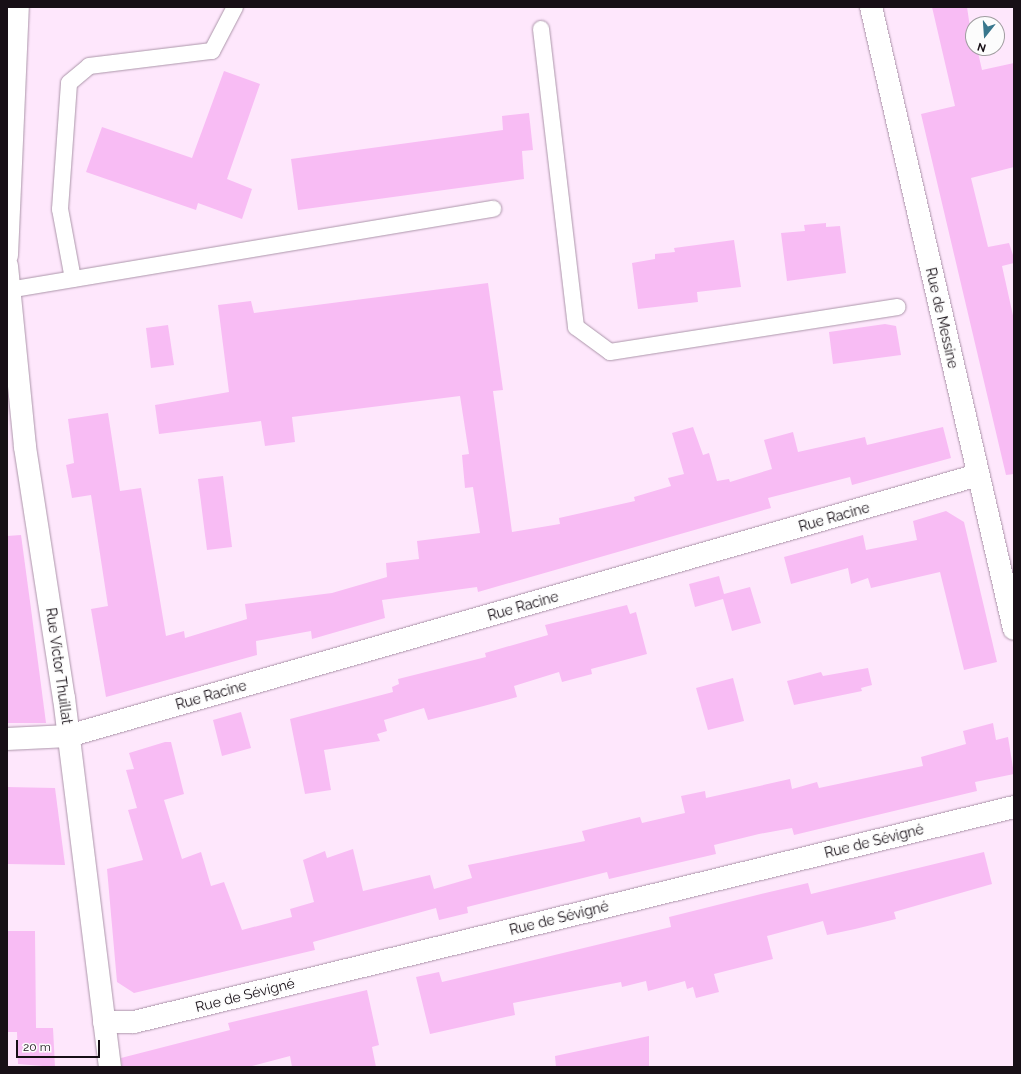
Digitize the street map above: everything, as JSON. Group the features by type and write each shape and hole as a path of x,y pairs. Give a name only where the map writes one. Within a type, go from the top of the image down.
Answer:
{"street":[{"path":"7,255 18,7"},
{"name":"Rue de Messine","path":"871,7 1014,630"},
{"name":"Rue Victor Thuillat","path":"7,266 8,290 25,447 68,736 110,1067"},
{"name":"Rue Racine","path":"7,739 68,736 978,476"},
{"name":"Rue de Sévigné","path":"104,1022 134,1022 1014,807"}],"lane":[{"path":"73,280 60,209 69,83 89,66 212,51 235,7"},
{"path":"541,29 576,327 610,352 897,307"},
{"path":"8,290 493,209"}],"building":[{"path":"932,7 967,7 968,16 965,16 965,56 979,56 982,70 1014,63 1014,167 971,178 988,247 1009,243 1014,258 1014,263 1002,266 1014,320 1014,474 1006,475 921,114 955,106"},
{"path":"224,71 260,84 227,179 252,189 242,219 198,203 196,210 86,172 102,127 192,158"},
{"path":"529,113 533,150 522,151 524,179 298,210 291,159 503,130 502,116"},
{"path":"826,223 826,227 840,226 846,273 787,281 781,233 805,231 804,225"},
{"path":"734,240 741,287 697,292 698,302 638,309 632,263 655,259 655,254 675,252 674,248"},
{"path":"488,283 503,390 493,391 512,532 560,524 559,518 635,501 634,497 671,486 668,478 684,474 672,433 693,427 703,455 709,453 717,481 729,479 730,482 772,469 764,440 793,432 798,452 865,437 867,445 943,427 951,458 852,485 850,477 768,498 771,508 478,592 477,587 382,600 385,618 312,639 311,631 256,641 257,655 106,697 91,609 108,606 91,495 72,498 66,465 74,463 68,419 108,413 120,491 141,488 166,636 184,631 185,638 247,619 245,604 332,593 387,577 386,563 419,559 417,541 480,533 473,487 465,488 462,455 469,454 460,396 292,417 295,442 265,446 261,421 159,434 155,405 229,392 218,305 251,301 254,313"},
{"path":"885,324 896,326 901,355 833,364 829,332"},
{"path":"168,325 174,365 151,368 146,328"},
{"path":"223,476 232,547 207,550 198,479"},
{"path":"946,511 964,522 997,662 964,670 940,572 871,588 868,578 851,584 848,568 791,584 784,557 863,535 866,550 917,540 913,521"},
{"path":"21,535 46,723 7,723 7,536"},
{"path":"719,576 724,594 750,587 761,623 732,631 723,599 695,607 689,584"},
{"path":"627,605 630,614 636,612 647,654 591,669 592,674 562,682 559,672 514,686 517,697 476,708 428,720 424,708 384,720 387,731 377,734 380,741 324,750 331,790 305,794 290,719 393,692 392,687 399,684 398,679 486,657 485,653 548,635 545,625"},
{"path":"868,668 872,685 861,688 862,691 794,705 787,681 821,672 823,676"},
{"path":"733,678 744,721 708,730 696,688"},
{"path":"241,712 251,748 222,756 213,720"},
{"path":"993,723 996,740 1008,737 1014,774 975,782 977,791 794,835 792,828 759,834 714,845 716,854 609,879 607,872 467,907 468,913 439,920 436,908 313,942 315,950 134,993 117,982 107,869 143,860 128,810 137,808 126,770 134,769 129,753 165,742 171,742 184,794 164,800 182,859 201,852 211,886 224,882 242,930 292,917 290,909 314,902 303,860 325,851 327,858 353,849 363,891 430,875 434,889 472,878 468,865 585,841 582,831 640,817 642,823 685,813 681,796 705,791 706,798 790,779 792,789 817,782 819,788 923,766 921,757 966,744 963,731"},
{"path":"7,787 55,788 65,865 7,864"},
{"path":"984,852 992,884 894,912 896,919 855,929 827,935 823,921 767,936 773,959 714,974 719,992 696,998 693,987 687,989 685,981 648,991 646,981 622,987 621,982 513,1003 515,1015 430,1034 416,977 439,972 442,982 671,927 669,917 757,895 808,883 811,894"},
{"path":"7,931 35,931 36,1028 53,1028 55,1067 18,1064 17,1032 7,1032"},
{"path":"367,990 379,1045 372,1047 376,1067 292,1067 290,1056 248,1067 122,1067 121,1058 230,1030 228,1023"},
{"path":"649,1036 649,1067 556,1067 555,1056"}]}
